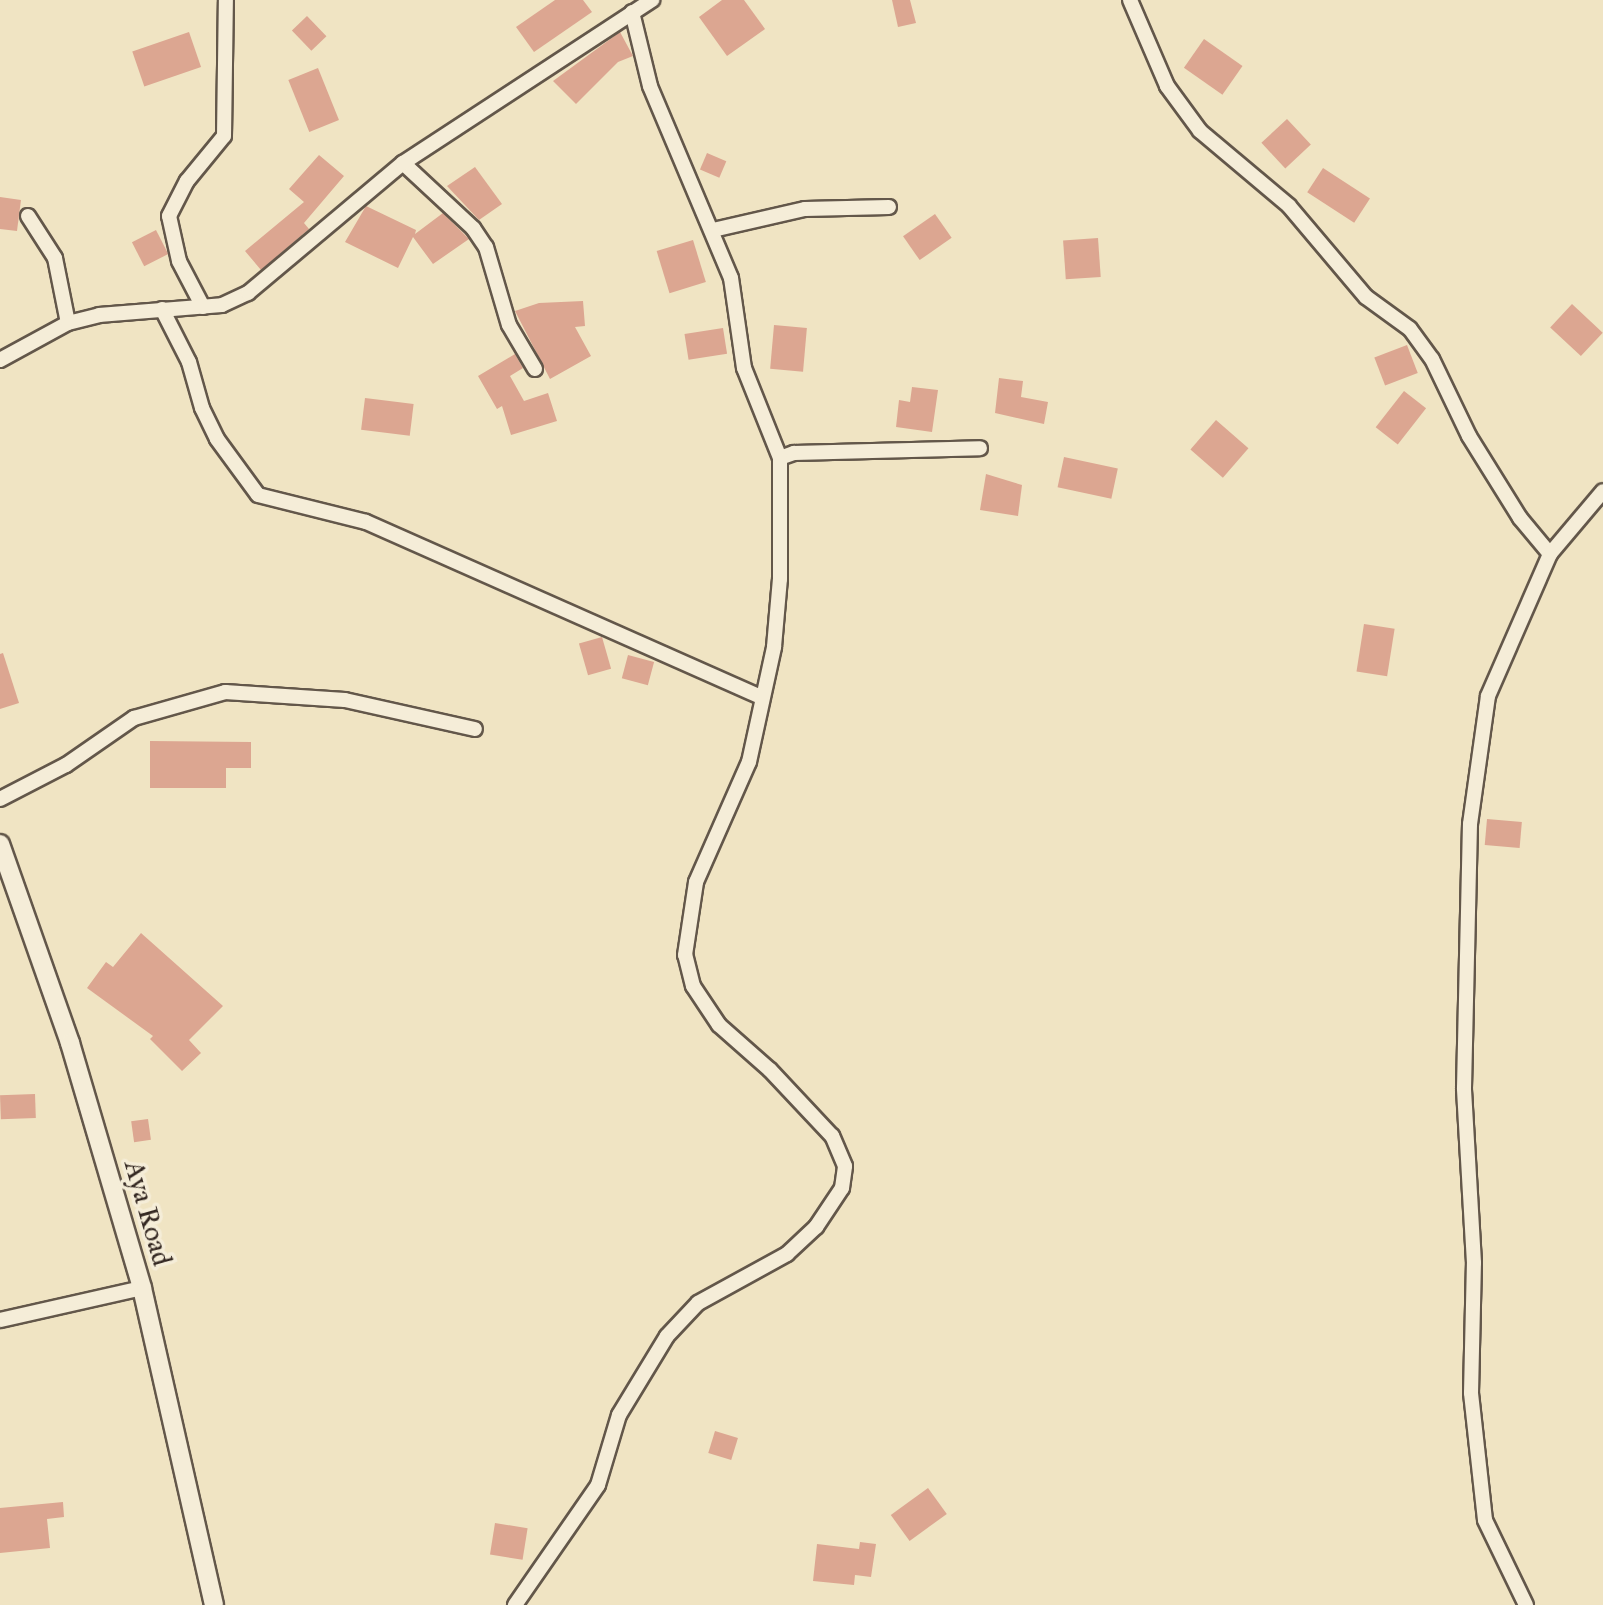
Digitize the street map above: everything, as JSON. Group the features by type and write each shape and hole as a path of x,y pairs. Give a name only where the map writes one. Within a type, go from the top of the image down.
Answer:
{"street":[{"path":"203,307 178,261 169,216 187,181 224,136 226,0"},
{"path":"0,360 68,323 162,309 203,307 248,293 403,163 652,0"},
{"path":"1130,0 1167,86 1200,131 1289,206 1366,297 1410,329 1432,359 1469,436 1520,518 1550,554"},
{"path":"515,1605 598,1485 618,1415 667,1336 698,1303 787,1255 816,1227 842,1188 845,1166 832,1136 771,1070 719,1025 693,986 685,955 696,882 750,762 761,697 774,647 780,579 780,457 744,368 731,278 650,86 632,12"},
{"path":"403,163 464,219 486,247 509,325 535,369"},
{"path":"713,230 805,209 889,207"},
{"path":"28,216 55,258 68,323"},
{"path":"162,309 189,362 202,408 217,439 258,495 366,522 761,697"},
{"path":"780,457 794,453 980,448"},
{"path":"1526,1605 1485,1520 1471,1393 1474,1263 1464,1088 1470,824 1488,696 1550,554 1603,491"},
{"path":"0,799 66,765 134,718 225,692 345,700 475,729"},
{"name":"Aya Road","path":"0,844 70,1043 142,1288 214,1605"},
{"path":"0,1320 142,1288"}],"building":[{"path":"555,0 583,0 592,12 534,52 516,27"},
{"path":"722,0 744,0 765,29 727,56 699,17"},
{"path":"892,0 910,0 916,23 898,27"},
{"path":"307,16 326,36 311,51 292,31"},
{"path":"189,32 201,67 144,87 132,52"},
{"path":"620,32 633,56 618,62 576,104 553,81"},
{"path":"1204,39 1243,66 1222,95 1184,68"},
{"path":"318,68 339,120 309,132 288,80"},
{"path":"1287,119 1311,145 1285,168 1261,143"},
{"path":"707,153 726,161 719,178 700,170"},
{"path":"319,155 344,176 304,223 309,229 261,270 245,251 304,202 289,189"},
{"path":"475,167 502,204 479,220 447,186"},
{"path":"1323,168 1370,198 1354,223 1307,192"},
{"path":"0,197 21,200 17,231 0,229"},
{"path":"366,206 416,230 415,234 443,213 469,239 433,264 413,237 398,268 345,242"},
{"path":"935,214 952,238 920,260 903,236"},
{"path":"156,230 168,254 144,266 132,242"},
{"path":"1098,238 1101,277 1066,279 1063,240"},
{"path":"693,240 706,282 670,293 657,251"},
{"path":"583,301 585,326 575,327 591,356 550,379 515,311 539,303"},
{"path":"1572,304 1603,333 1581,356 1550,327"},
{"path":"774,325 807,328 803,372 770,369"},
{"path":"723,328 727,354 689,360 684,334"},
{"path":"1407,345 1418,373 1385,386 1374,358"},
{"path":"515,354 523,368 510,376 524,401 548,393 557,421 511,435 502,406 497,409 478,376"},
{"path":"999,378 1023,381 1021,397 1048,402 1044,424 995,413"},
{"path":"912,387 938,390 932,432 896,427 899,400 910,402"},
{"path":"1404,391 1426,408 1398,444 1376,427"},
{"path":"365,398 414,404 410,436 361,430"},
{"path":"1216,420 1248,448 1223,478 1190,449"},
{"path":"1064,457 1118,468 1111,499 1058,487"},
{"path":"986,474 1022,485 1018,516 980,510"},
{"path":"1364,624 1395,629 1387,676 1356,671"},
{"path":"602,637 611,669 588,675 579,644"},
{"path":"3,653 19,703 0,709 0,654"},
{"path":"628,655 654,662 648,685 622,678"},
{"path":"150,741 251,742 251,768 226,768 226,788 150,788"},
{"path":"1487,819 1522,822 1520,848 1485,845"},
{"path":"141,933 223,1006 189,1040 201,1053 182,1071 150,1039 153,1036 87,988 106,962 113,967"},
{"path":"35,1094 36,1118 1,1119 0,1095"},
{"path":"148,1119 151,1140 134,1142 131,1121"},
{"path":"715,1431 738,1438 731,1460 708,1453"},
{"path":"928,1488 947,1514 910,1541 891,1515"},
{"path":"63,1502 64,1517 47,1519 50,1548 0,1553 0,1508"},
{"path":"495,1523 528,1528 523,1560 490,1555"},
{"path":"860,1542 876,1544 871,1577 855,1575 854,1585 813,1581 817,1544 859,1549"}]}
